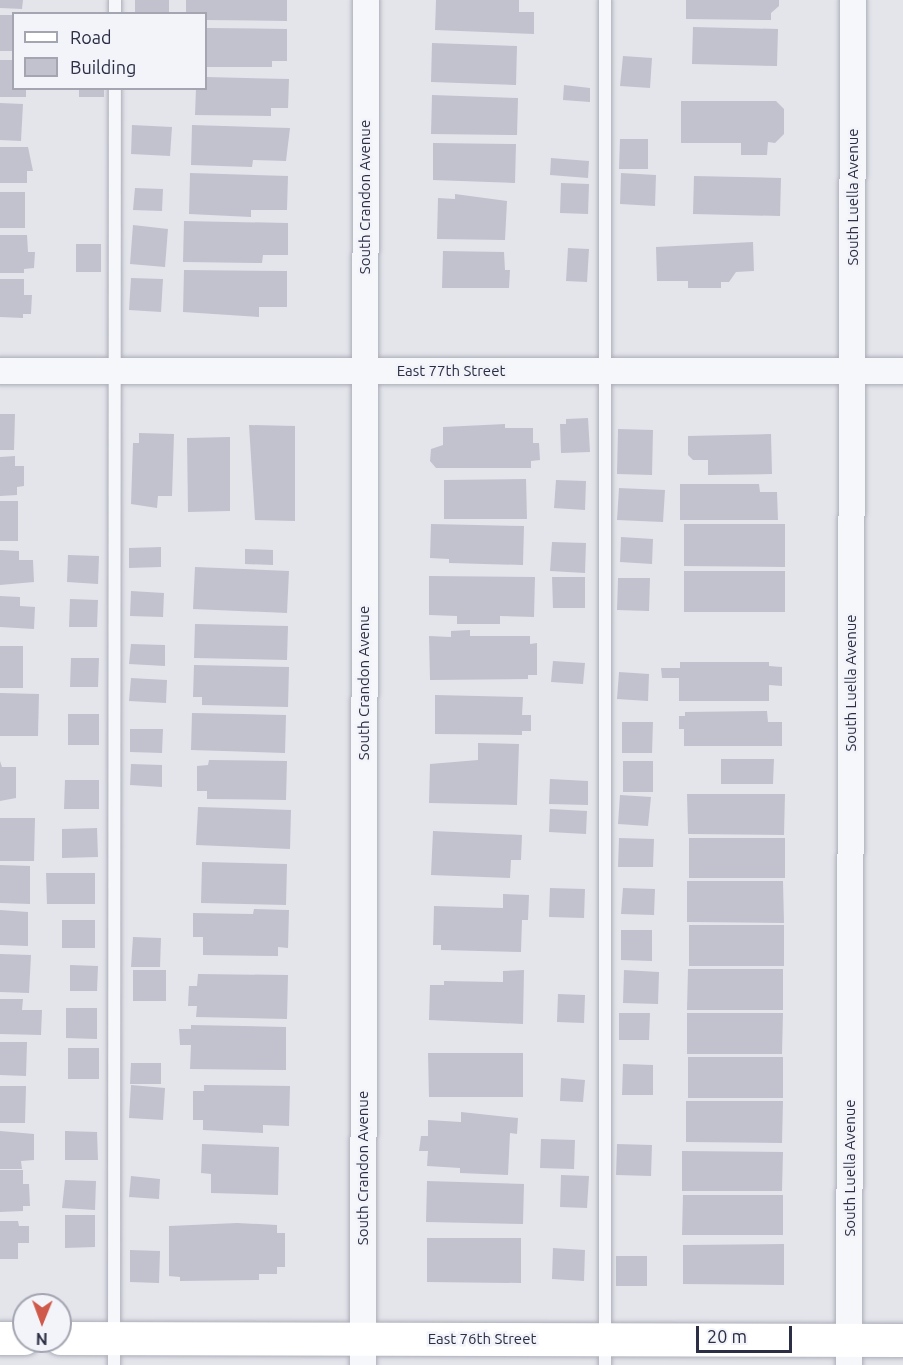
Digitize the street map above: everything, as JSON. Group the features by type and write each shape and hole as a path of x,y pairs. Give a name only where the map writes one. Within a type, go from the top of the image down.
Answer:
{"street":[{"name":"South Crandon Avenue","path":"363,1352 366,0"},
{"name":"South Luella Avenue","path":"849,1352 854,0"},
{"name":"East 77th Street","path":"0,370 903,371"},
{"name":"East 76th Street","path":"72,1341 114,1352 849,1352 903,1340"}],"lane":[{"path":"605,0 605,1352"},
{"path":"114,1352 115,90"}],"building":[{"path":"0,0 23,0 22,9 0,8"},
{"path":"135,0 169,0 169,12 135,12"},
{"path":"186,0 287,0 287,21 207,20 207,12 186,12"},
{"path":"436,0 519,0 519,12 534,12 534,34 435,30"},
{"path":"686,0 779,0 779,6 771,13 771,20 686,19"},
{"path":"0,15 12,15 12,51 0,51"},
{"path":"693,27 778,29 777,66 692,64"},
{"path":"207,28 287,29 287,61 272,61 272,67 207,67"},
{"path":"432,43 517,46 516,85 431,82"},
{"path":"623,56 652,58 650,88 620,86"},
{"path":"0,60 12,60 12,90 26,90 26,97 0,97"},
{"path":"207,77 289,79 288,108 271,108 271,116 195,115 196,90 207,90"},
{"path":"564,85 590,88 590,102 563,100"},
{"path":"79,90 104,90 104,97 79,97"},
{"path":"432,95 518,98 517,135 431,134"},
{"path":"681,101 776,101 784,109 784,134 775,143 768,142 767,155 741,155 741,143 681,143"},
{"path":"0,103 23,104 21,141 0,140"},
{"path":"132,125 172,127 170,156 131,154"},
{"path":"192,125 290,128 286,161 253,160 252,167 191,165"},
{"path":"620,139 648,139 648,169 619,169"},
{"path":"433,143 516,144 515,183 433,180"},
{"path":"0,147 28,147 33,171 27,171 27,183 0,183"},
{"path":"551,158 589,161 588,178 550,175"},
{"path":"190,173 288,176 287,210 251,210 251,217 189,214"},
{"path":"621,173 656,175 655,206 620,204"},
{"path":"694,176 781,178 780,216 693,214"},
{"path":"561,183 589,184 588,214 560,213"},
{"path":"135,188 163,189 162,211 133,210"},
{"path":"0,192 25,192 25,228 0,228"},
{"path":"455,194 507,201 505,240 437,239 438,198 455,199"},
{"path":"184,221 288,223 288,255 263,255 262,263 183,262"},
{"path":"133,225 168,229 165,267 130,264"},
{"path":"0,235 27,235 28,252 35,252 34,268 24,269 24,273 0,273"},
{"path":"753,242 754,271 736,272 729,282 721,282 721,288 688,288 688,281 657,281 656,247"},
{"path":"76,244 101,244 101,272 76,272"},
{"path":"568,248 589,249 587,282 566,281"},
{"path":"443,251 504,252 505,270 510,270 509,288 442,288"},
{"path":"184,270 287,271 287,307 259,307 259,317 183,312"},
{"path":"131,278 163,279 161,312 129,310"},
{"path":"0,279 24,279 24,295 32,295 31,314 23,314 23,318 0,317"},
{"path":"0,414 15,414 14,450 0,450"},
{"path":"588,418 590,452 561,453 560,424 566,424 566,419"},
{"path":"505,424 505,428 533,428 533,443 539,443 540,460 531,461 531,468 436,468 430,461 431,449 443,445 443,427"},
{"path":"249,425 295,426 295,521 255,520"},
{"path":"618,429 653,430 652,475 617,474"},
{"path":"139,433 174,434 172,496 158,496 157,508 131,504 133,443 139,443"},
{"path":"771,434 772,474 708,475 708,460 693,460 688,455 688,436"},
{"path":"230,437 230,511 188,512 187,438"},
{"path":"15,456 15,466 24,466 24,486 17,487 17,495 0,496 0,457"},
{"path":"526,479 527,519 444,519 444,480"},
{"path":"556,480 586,481 585,510 554,508"},
{"path":"680,484 759,484 760,492 777,492 778,520 680,520"},
{"path":"619,488 665,490 663,522 617,520"},
{"path":"0,501 18,501 18,541 0,541"},
{"path":"431,524 524,526 523,565 449,563 449,559 430,558"},
{"path":"684,524 785,524 785,567 684,566"},
{"path":"621,537 653,539 652,564 620,562"},
{"path":"552,542 586,543 585,573 550,571"},
{"path":"161,547 161,567 129,568 129,548"},
{"path":"245,549 273,550 273,565 245,564"},
{"path":"0,550 19,551 19,560 33,560 34,582 0,585"},
{"path":"68,555 99,556 98,584 67,582"},
{"path":"195,567 289,571 287,613 193,609"},
{"path":"684,571 785,571 785,612 684,612"},
{"path":"429,576 535,577 534,617 500,616 500,624 457,624 457,616 429,615"},
{"path":"552,577 585,577 585,608 553,608"},
{"path":"618,578 650,578 649,611 617,610"},
{"path":"131,591 164,593 163,617 130,616"},
{"path":"0,596 20,597 20,606 35,607 34,629 0,627"},
{"path":"70,599 98,600 97,627 69,627"},
{"path":"195,624 288,626 287,660 194,658"},
{"path":"470,630 470,636 530,636 530,644 537,643 537,675 528,675 528,679 430,680 429,636 451,637 451,631"},
{"path":"131,644 165,645 165,666 129,664"},
{"path":"0,646 23,646 23,688 0,688"},
{"path":"71,658 99,658 98,687 70,687"},
{"path":"553,661 585,663 583,684 551,682"},
{"path":"680,662 769,662 769,666 782,667 782,686 769,685 769,701 679,701 679,678 662,678 661,668 680,668"},
{"path":"194,665 289,667 288,707 202,705 202,697 193,697"},
{"path":"619,672 649,674 648,701 617,699"},
{"path":"131,678 167,680 166,703 129,701"},
{"path":"0,693 39,694 38,736 0,736"},
{"path":"435,695 523,697 522,715 531,715 531,731 522,731 522,735 435,734"},
{"path":"767,711 768,722 782,722 782,746 684,746 684,729 679,729 679,716 685,716 685,712"},
{"path":"192,713 286,715 285,753 191,750"},
{"path":"68,714 99,714 99,745 68,745"},
{"path":"622,722 653,722 652,753 622,753"},
{"path":"130,729 163,729 162,753 130,752"},
{"path":"478,743 519,744 517,805 429,803 430,764 478,760"},
{"path":"721,759 774,759 773,784 721,784"},
{"path":"209,760 287,761 286,800 207,799 207,791 197,791 197,766 208,765"},
{"path":"0,761 2,767 16,767 16,798 0,801"},
{"path":"623,761 653,761 653,792 623,792"},
{"path":"131,764 162,765 162,787 130,785"},
{"path":"550,779 588,781 588,805 549,804"},
{"path":"65,780 99,780 99,809 64,809"},
{"path":"687,794 785,794 784,835 688,834"},
{"path":"620,795 651,797 648,826 618,824"},
{"path":"198,807 291,810 290,849 196,845"},
{"path":"550,809 587,811 586,834 549,832"},
{"path":"0,818 35,818 34,861 0,861"},
{"path":"97,828 98,857 62,858 62,829"},
{"path":"433,831 522,835 521,860 511,860 510,878 431,875"},
{"path":"619,838 654,839 653,867 618,867"},
{"path":"689,838 785,838 785,878 689,878"},
{"path":"202,862 287,864 286,905 201,903"},
{"path":"0,865 30,866 30,904 0,903"},
{"path":"46,873 95,873 95,904 47,904"},
{"path":"687,881 783,881 784,923 687,922"},
{"path":"550,888 585,889 584,918 549,917"},
{"path":"623,888 655,889 654,915 621,914"},
{"path":"503,894 529,895 528,920 522,920 521,952 441,950 441,945 433,945 434,906 503,908"},
{"path":"254,909 289,910 288,948 278,947 278,956 203,955 203,937 193,937 193,913 253,914"},
{"path":"0,910 28,912 28,946 0,945"},
{"path":"62,920 95,920 95,948 62,948"},
{"path":"689,925 784,925 784,966 689,966"},
{"path":"621,930 652,930 652,961 621,960"},
{"path":"133,937 161,938 160,967 131,967"},
{"path":"0,954 31,955 29,993 0,992"},
{"path":"70,965 98,966 97,991 70,991"},
{"path":"688,969 783,969 783,1010 687,1010"},
{"path":"133,970 166,970 166,1001 133,1001"},
{"path":"524,970 523,1024 429,1020 430,985 444,985 444,981 503,982 503,971"},
{"path":"624,970 659,972 658,1004 623,1003"},
{"path":"198,974 288,975 287,1019 196,1017 197,1006 188,1006 189,986 197,986"},
{"path":"558,994 585,995 584,1023 557,1022"},
{"path":"0,999 23,999 22,1010 42,1010 41,1035 0,1034"},
{"path":"66,1008 97,1008 97,1039 66,1038"},
{"path":"619,1013 650,1013 649,1040 619,1040"},
{"path":"687,1013 783,1013 782,1054 687,1054"},
{"path":"191,1025 286,1027 286,1070 190,1069 191,1045 180,1045 179,1029 191,1029"},
{"path":"0,1042 27,1042 26,1076 0,1075"},
{"path":"68,1048 99,1048 99,1079 68,1079"},
{"path":"428,1053 523,1053 523,1097 429,1097"},
{"path":"688,1057 783,1057 783,1098 688,1098"},
{"path":"131,1063 161,1063 161,1084 130,1084"},
{"path":"623,1064 653,1065 653,1095 622,1095"},
{"path":"561,1078 585,1080 583,1102 560,1101"},
{"path":"131,1085 165,1088 163,1120 129,1118"},
{"path":"204,1085 290,1086 289,1126 263,1125 263,1133 203,1130 203,1120 193,1120 193,1091 204,1091"},
{"path":"0,1086 26,1086 25,1123 0,1123"},
{"path":"686,1101 783,1101 782,1143 686,1142"},
{"path":"461,1112 518,1118 517,1134 510,1133 508,1175 460,1173 460,1168 427,1166 428,1151 419,1151 421,1136 428,1136 428,1120 461,1122"},
{"path":"0,1131 34,1134 34,1160 21,1161 22,1169 0,1169"},
{"path":"65,1131 97,1132 98,1160 65,1160"},
{"path":"541,1139 575,1140 574,1169 540,1168"},
{"path":"202,1144 279,1147 278,1195 211,1193 211,1174 201,1173"},
{"path":"617,1144 652,1145 651,1176 616,1175"},
{"path":"682,1151 783,1152 782,1191 682,1191"},
{"path":"0,1170 23,1170 23,1184 29,1184 30,1206 23,1206 23,1211 0,1212"},
{"path":"561,1175 589,1176 587,1208 560,1207"},
{"path":"131,1176 160,1179 159,1199 129,1197"},
{"path":"65,1180 96,1181 95,1210 62,1208"},
{"path":"427,1181 524,1184 523,1224 426,1222"},
{"path":"683,1195 783,1195 783,1235 682,1235"},
{"path":"65,1215 95,1215 95,1247 65,1248"},
{"path":"0,1221 18,1221 19,1226 29,1226 29,1243 18,1243 18,1259 0,1259"},
{"path":"237,1223 277,1225 277,1233 285,1233 285,1267 277,1267 277,1274 259,1274 259,1280 180,1281 180,1277 169,1276 169,1226"},
{"path":"427,1238 521,1238 521,1283 427,1282"},
{"path":"784,1244 784,1285 683,1284 683,1245"},
{"path":"553,1248 585,1250 584,1281 552,1279"},
{"path":"130,1250 160,1251 159,1283 130,1282"},
{"path":"616,1256 647,1256 647,1286 616,1286"}]}
